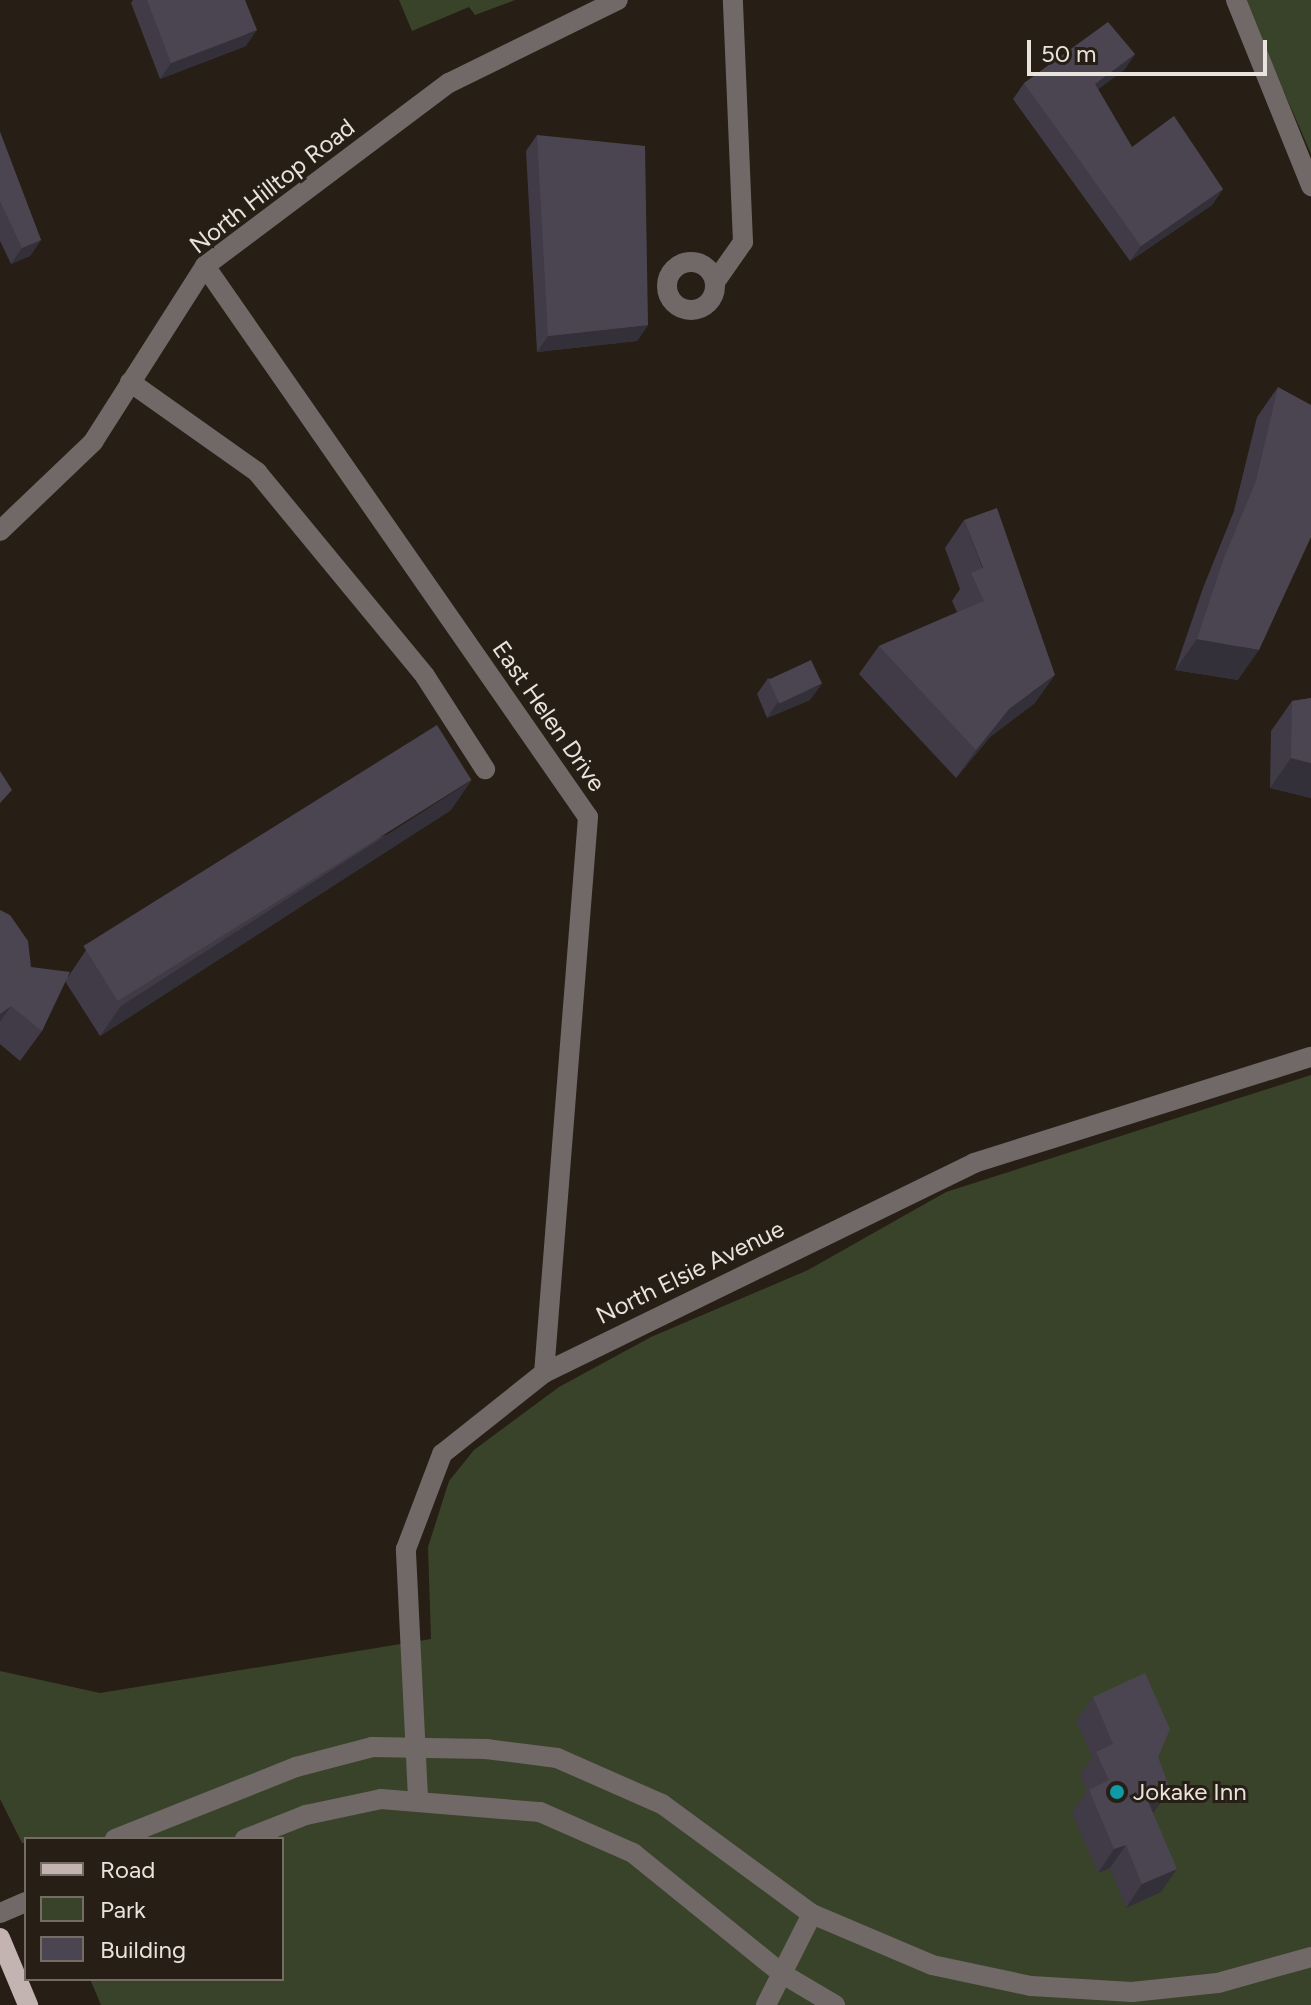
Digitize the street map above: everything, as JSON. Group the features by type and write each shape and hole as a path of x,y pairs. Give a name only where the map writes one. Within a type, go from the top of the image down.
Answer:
{"main road":[{"path":"0,1938 28,2005"}],"street":[{"name":"North Hilltop Road","path":"0,531 93,442 205,266 449,83 618,0"},
{"path":"715,282 743,242 733,0"},
{"path":"1236,0 1311,186"},
{"name":"East Helen Drive","path":"205,266 588,817 544,1373"},
{"path":"130,382 257,472 425,676 485,769"},
{"name":"North Elsie Avenue","path":"418,1798 406,1549 442,1454 544,1373 974,1163 1311,1057"},
{"path":"120,1837 296,1767 372,1747 414,1746 557,1758 662,1804 812,1914 932,1965 1031,1986 1132,1992 1218,1983 1311,1957"},
{"path":"250,1837 306,1815 418,1798 540,1812 633,1853 781,1973 835,2005"},
{"path":"0,1913 24,1903"},
{"path":"766,2005 812,1914"}],"green space":[{"path":"399,0 515,0 475,15 469,7 412,31"},
{"path":"1244,0 1311,0 1311,154"},
{"path":"1311,1075 1311,2005 101,2005 91,1981 284,1981 284,1837 24,1837 22,1843 0,1799 0,1671 100,1693 431,1639 428,1547 449,1481 474,1450 559,1387 651,1337 808,1270 946,1192"}],"building":[{"path":"147,0 245,0 257,30 171,63"},
{"path":"1108,22 1135,54 1095,84 1132,147 1174,116 1223,189 1141,246 1024,83"},
{"path":"0,132 41,240 22,248 0,201"},
{"path":"537,135 645,146 648,325 548,336"},
{"path":"1278,387 1311,405 1311,537 1259,650 1197,639 1224,558 1256,481"},
{"path":"997,508 1055,675 1009,709 976,750 879,646 984,601 971,573 983,568 964,520"},
{"path":"811,660 822,684 779,703 768,680"},
{"path":"1311,698 1311,763 1291,758 1292,701"},
{"path":"437,725 471,780 118,1001 83,946"},
{"path":"0,771 12,790 0,803"},
{"path":"0,910 10,915 28,941 31,967 70,972 42,1031 11,1006 0,1014"},
{"path":"1145,1673 1170,1729 1158,1757 1170,1789 1147,1799 1177,1869 1142,1884 1126,1845 1114,1849 1089,1790 1109,1780 1096,1752 1113,1744 1093,1697"}],"place":[{"name":"Jokake Inn","path":"1117,1792"}]}
